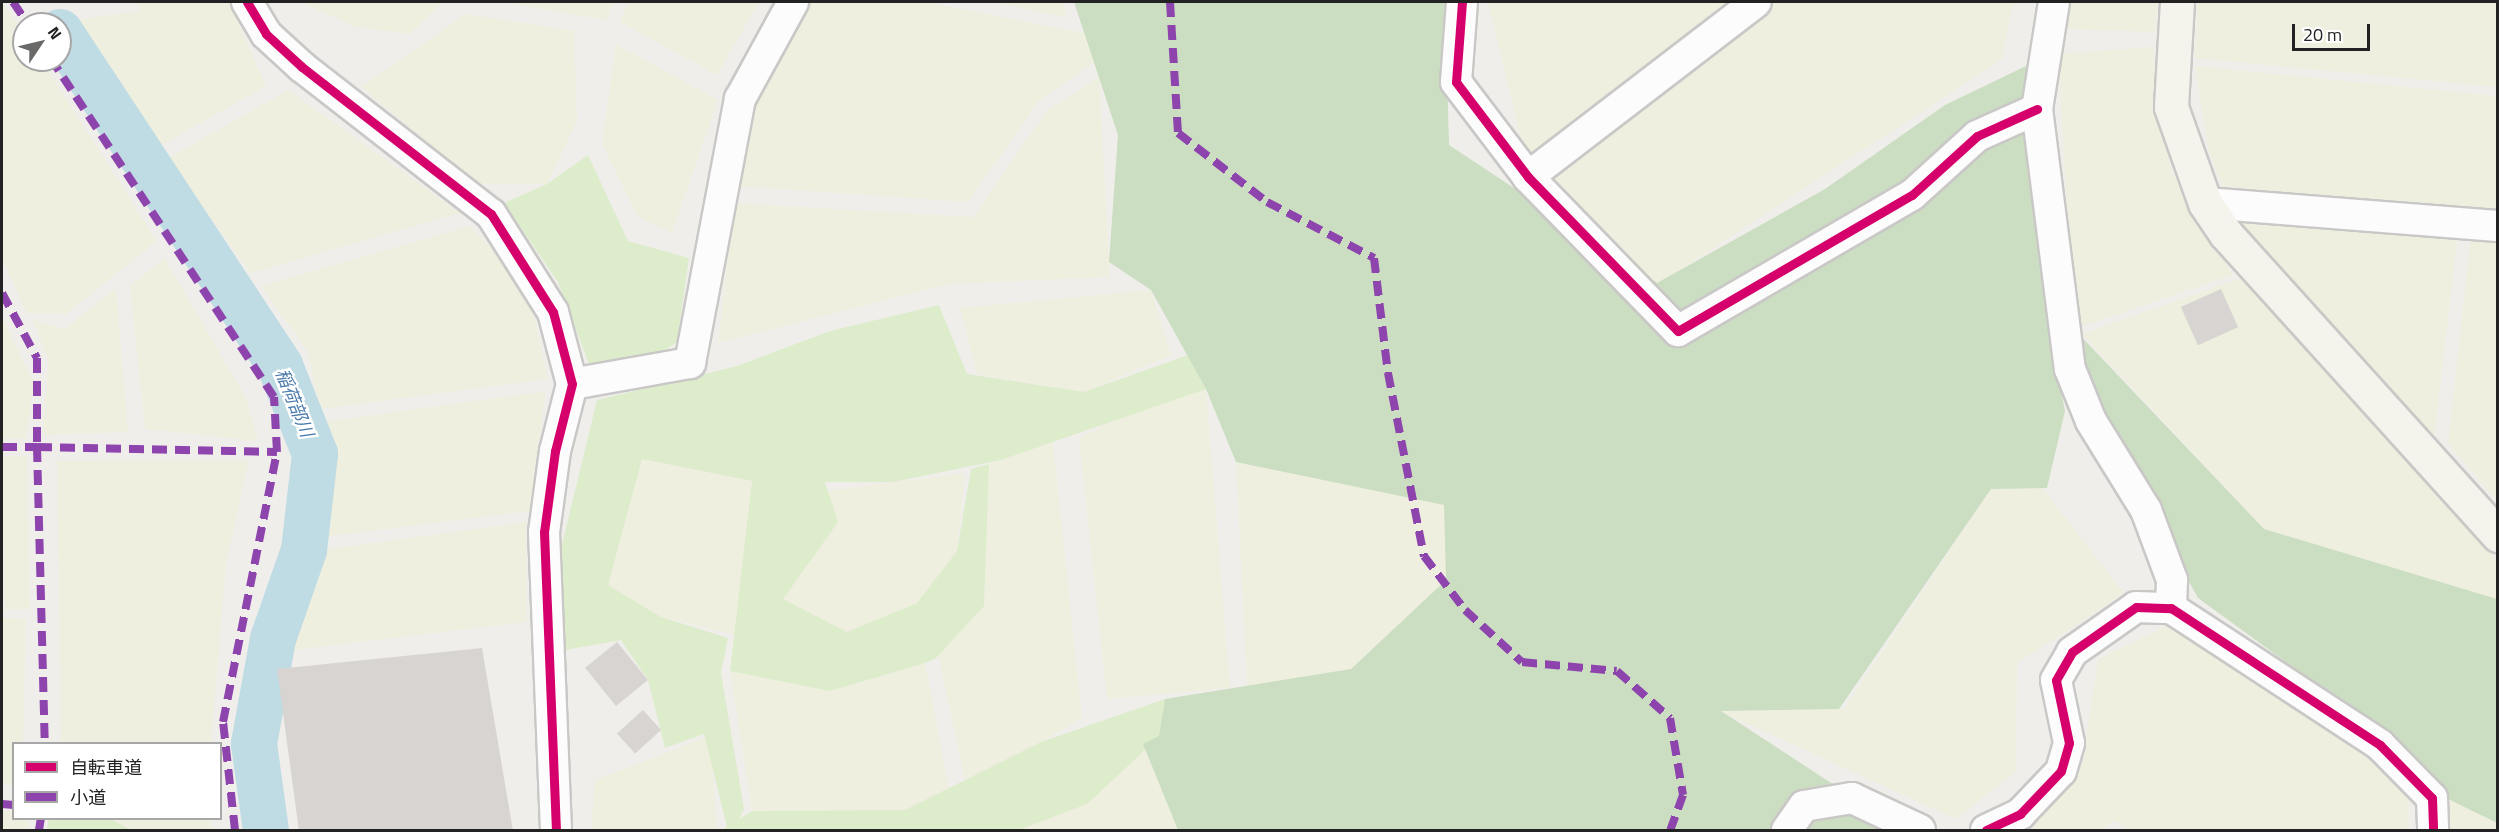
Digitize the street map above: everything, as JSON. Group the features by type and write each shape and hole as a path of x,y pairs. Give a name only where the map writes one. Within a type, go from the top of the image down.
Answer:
{"street":[{"path":"247,2 266,34 302,67 491,214 553,312 572,384 555,451 544,532 556,831"},
{"path":"572,384 690,363 740,99 793,2"},
{"path":"1462,2 1456,82 1528,177 1678,331 1912,195 1977,136 2037,109"},
{"path":"1528,177 1756,2"},
{"path":"2054,2 2037,109 2070,369 2091,422 2146,510 2172,580 2171,608"},
{"path":"2177,2 2170,107 2205,203 2226,234 2498,535"},
{"path":"2205,203 2498,226"},
{"path":"1986,831 2020,814 2061,771 2069,743 2056,680 2072,652 2136,608 2171,608 2380,745 2432,798 2433,831"},
{"path":"1786,831 1804,806 1852,798 1920,831"}],"green space":[{"path":"2,2 12,16 12,72 49,72 157,241 66,314 27,313 2,259"},
{"path":"139,2 229,2 266,86 158,147 72,28 72,20 139,11"},
{"path":"300,2 443,2 410,34 356,27"},
{"path":"499,2 613,2 607,20"},
{"path":"628,2 759,2 717,75 620,22"},
{"path":"809,2 927,2 1085,33 1094,62 1038,102 968,202 737,186 751,104"},
{"path":"992,2 1063,2 1067,18"},
{"path":"1074,2 1445,2 1449,145 1657,283 1825,189 1945,105 2026,66 2052,346 2065,411 2047,488 1991,489 1839,709 1721,711 1903,830 1178,830 1143,744 1159,736 1165,699 1351,669 1446,580 1444,505 1236,462 1206,389 1151,290 1109,262 1118,135"},
{"path":"1488,2 2013,2 2002,59 1658,284 1527,164"},
{"path":"2067,2 2158,2 2155,32 2064,29"},
{"path":"2197,2 2497,2 2497,87 2195,58"},
{"path":"466,14 574,31 577,121 547,184 478,184 361,87"},
{"path":"616,44 718,100 672,233 638,217 602,144"},
{"path":"2153,47 2158,112 2173,175 2233,275 2074,329 2058,54"},
{"path":"2195,66 2497,96 2497,214 2222,186 2209,152"},
{"path":"1099,78 1110,277 948,284 718,343 734,203 973,217 1048,109"},
{"path":"288,90 460,213 251,273 167,159"},
{"path":"588,155 628,241 689,258 677,342 653,358 590,367 558,282 504,203 547,184"},
{"path":"2236,222 2458,233 2433,448"},
{"path":"470,226 503,261 533,311 548,379 320,409 308,352 261,286"},
{"path":"2471,234 2497,236 2497,500 2448,444"},
{"path":"165,259 246,398 258,441 145,429 130,285"},
{"path":"2241,278 2497,561 2497,599 2264,529 2082,334"},
{"path":"116,288 128,432 43,435 48,360 33,320 65,329"},
{"path":"1151,290 1171,355 1084,392 977,374 960,308"},
{"path":"939,305 967,374 1084,392 1188,355 1206,389 1001,460 893,482 825,482 838,522 783,599 847,632 917,603 957,551 971,469 989,464 984,606 935,659 925,663 830,691 730,671 752,481 642,459 608,585 661,617 728,638 721,673 744,809 739,819 752,811 905,810 1041,742 1165,699 1159,737 1087,804 1019,830 722,830 727,827 704,734 665,748 648,680 621,640 565,650 560,553 597,400 737,366 830,331"},
{"path":"2,317 34,383 26,439 2,439"},
{"path":"2074,329 2264,529 2497,599 2497,823 2440,795 2400,745 2198,598 2096,415"},
{"path":"1206,389 1230,688 1107,699 1079,438 1153,402"},
{"path":"546,391 529,511 308,539 323,422"},
{"path":"1053,442 1082,718 966,786 938,654 984,606 989,464"},
{"path":"2,456 27,456 30,609 5,609"},
{"path":"642,459 752,481 737,635 661,617 608,585"},
{"path":"249,460 226,564 211,742 61,742 57,461"},
{"path":"1236,462 1444,504 1446,580 1351,669 1247,686"},
{"path":"965,473 957,551 917,603 847,632 782,599 838,522 828,491"},
{"path":"2040,485 2124,593 2017,663 2016,771 1956,819 1720,711 1844,709 1991,489"},
{"path":"526,522 527,622 268,653 300,553"},
{"path":"2,618 26,619 23,742 12,742 12,786 2,784"},
{"path":"2169,625 2408,785 2409,830 2127,830 2115,820 2102,830 2021,830 2082,765 2098,659"},
{"path":"925,663 949,788 905,810 752,811 730,671 830,691"},
{"path":"710,736 717,830 591,830 595,780"},
{"path":"1143,744 1178,830 1020,830 1011,823"},
{"path":"2440,795 2497,823 2497,830 2440,830"},
{"path":"2,811 12,812 12,820 29,820 27,830 2,830"},
{"path":"49,820 112,820 132,830 47,830"},
{"path":"112,820 210,820 212,830 132,830"}],"building":[{"path":"2221,289 2238,327 2198,345 2181,307"},
{"path":"617,642 648,680 616,706 585,668"},
{"path":"482,648 513,831 299,831 277,669"},
{"path":"643,710 661,730 635,753 617,733"}],"waterway":[{"name":"稲荷部川","path":"72,50 280,366 315,454 304,550 273,639 254,744 266,830"}],"marked path":[{"path":"13,2 20,12"},
{"path":"1170,2 1178,133 1267,202 1374,258 1388,373 1424,556 1465,610 1522,662 1617,671 1670,718 1683,795 1670,830"},
{"path":"2,293 37,358 37,447 277,452 274,397 60,72"},
{"path":"2,447 37,447 45,742"},
{"path":"235,830 223,722 277,452"},
{"path":"2,804 12,805"},
{"path":"39,830 41,820"}],"cycle path":[{"path":"247,2 266,34 302,67 491,214 553,312 572,384 555,451 544,532 556,830"},
{"path":"1462,2 1456,82 1528,177 1678,331 1912,195 1977,136 2037,109"},
{"path":"1986,830 2020,814 2061,771 2069,743 2056,680 2072,652 2136,607 2171,608 2380,745 2432,798 2433,830"}]}
